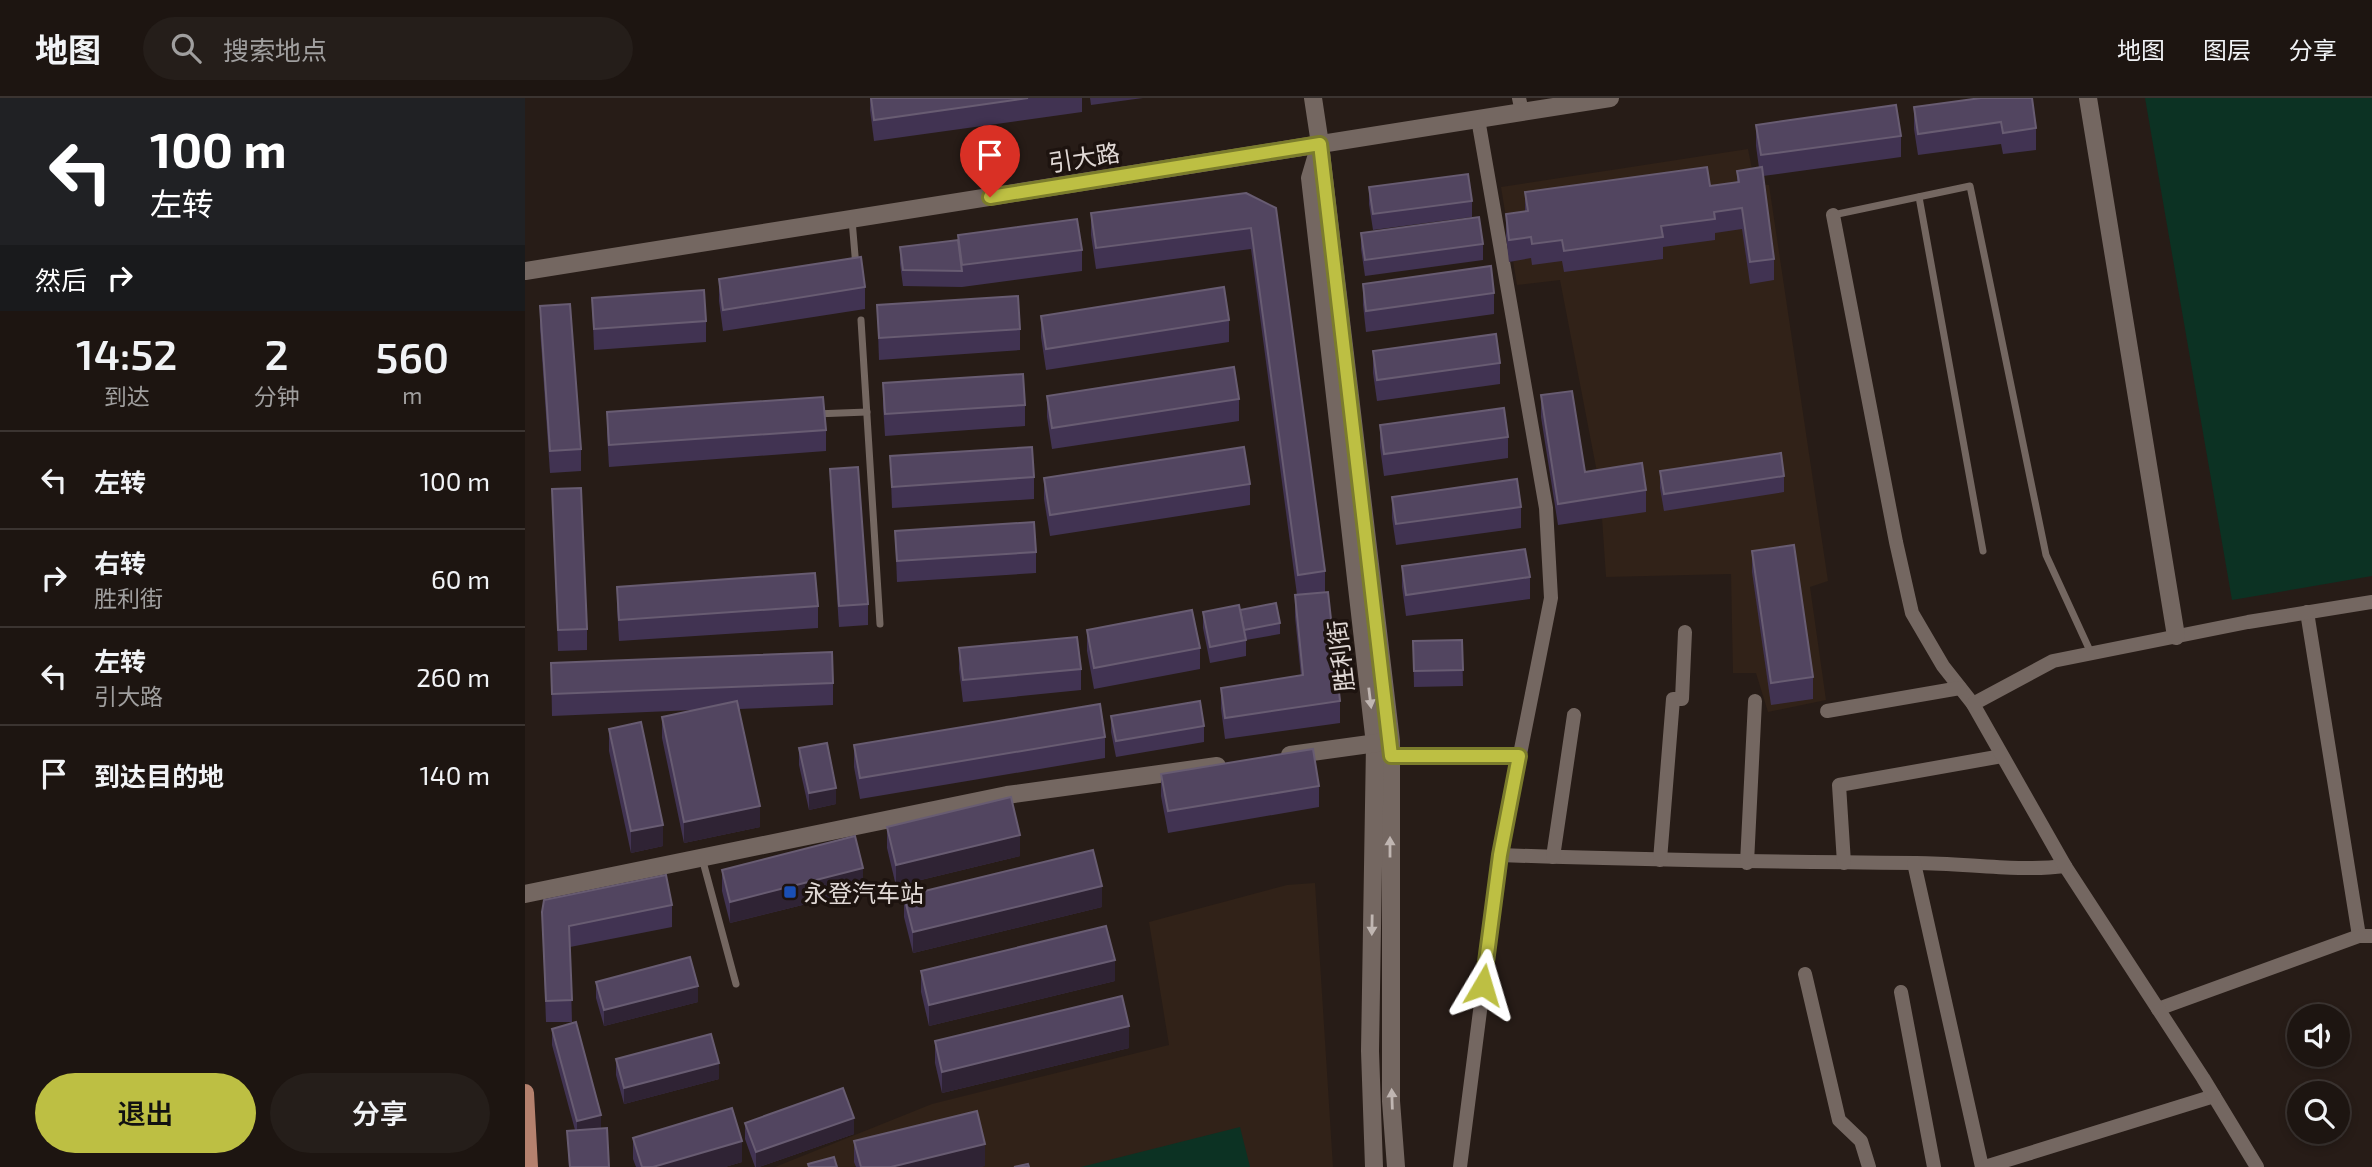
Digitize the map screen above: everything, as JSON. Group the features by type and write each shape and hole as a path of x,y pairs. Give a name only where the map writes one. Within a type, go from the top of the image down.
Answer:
{"main road":[{"path":"525,1093 529,1167"}],"street":[{"name":"胜利街","path":"1313,98 1320,144 1310,178 1385,747 1391,1101 1396,1167"},
{"name":"引大路","path":"525,271 1478,119 1521,105 1610,98"},
{"path":"2088,98 2176,636"},
{"path":"1460,1167 1500,855 1551,598 1546,508 1478,119"},
{"path":"1833,215 1912,613 1943,666 1973,704 2065,866 2257,1167"},
{"path":"1973,704 2053,661 2372,601"},
{"path":"2158,1009 2366,936 2307,612"},
{"path":"1660,860 1673,699 1682,699 1685,632"},
{"path":"1827,711 1961,688"},
{"path":"1747,863 1755,701"},
{"path":"1553,857 1574,715"},
{"name":"胜利街","path":"1374,1167 1370,1051 1385,747"},
{"path":"1279,757 1385,747 1519,756"},
{"path":"1844,863 1839,785 2003,756"},
{"path":"525,894 1007,795 1239,763"},
{"path":"1500,855 1747,863 1958,863 2034,869 2065,866"},
{"path":"1914,863 1984,1167 2214,1096"},
{"path":"1805,974 1839,1120 1861,1140 1868,1167"},
{"path":"1901,992 1934,1167"}],"lane":[{"path":"1833,215 1970,186 2046,555 2091,653"},
{"path":"1919,197 1983,551"},
{"path":"852,219 857,277"},
{"path":"861,320 880,624"},
{"path":"801,415 867,412"},
{"path":"701,858 736,984"}],"shaded area":[{"path":"1748,149 1755,184 1769,185 1828,581 1810,587 1826,700 1768,712 1756,673 1733,673 1731,574 1606,577 1600,488 1560,280 1517,285 1501,187"},
{"path":"1315,883 1333,1167 775,1167 932,1104 1169,1045 1149,922 1287,885"}],"green space":[{"path":"2145,98 2372,98 2372,576 2232,600"},
{"path":"1240,1127 1250,1167 1081,1167"}],"building":[{"path":"871,98 1028,98 874,120"},
{"path":"1981,98 2032,98 2036,128 2003,133 2001,122 1918,134 1914,107"},
{"path":"1896,105 1901,136 1761,155 1756,125"},
{"path":"1707,167 1710,186 1739,182 1737,171 1762,167 1774,259 1750,262 1742,208 1714,212 1715,219 1661,226 1663,237 1564,251 1562,240 1532,244 1531,237 1509,240 1506,214 1528,211 1525,192"},
{"path":"1468,174 1472,201 1373,214 1369,187"},
{"path":"1246,193 1276,208 1325,571 1298,575 1251,228 1096,248 1091,213"},
{"path":"1479,217 1483,244 1365,260 1361,233"},
{"path":"1077,219 1082,250 962,265 958,235"},
{"path":"958,240 962,271 903,270 900,247"},
{"path":"861,257 865,287 723,310 719,279"},
{"path":"1491,266 1494,293 1366,311 1363,284"},
{"path":"1224,287 1229,320 1046,349 1041,316"},
{"path":"704,290 706,321 594,329 592,298"},
{"path":"1018,296 1020,329 879,338 877,305"},
{"path":"570,304 581,449 550,451 540,306"},
{"path":"1496,334 1500,363 1377,380 1373,351"},
{"path":"1234,367 1239,399 1052,428 1047,396"},
{"path":"1023,374 1025,405 885,414 883,383"},
{"path":"1572,391 1585,472 1642,463 1646,490 1558,504 1541,395"},
{"path":"823,397 826,430 609,445 607,412"},
{"path":"1504,408 1508,437 1384,454 1380,425"},
{"path":"1032,447 1034,477 892,487 890,456"},
{"path":"1244,447 1250,484 1050,515 1044,478"},
{"path":"1781,453 1784,476 1664,494 1660,471"},
{"path":"858,467 868,604 839,606 830,469"},
{"path":"1517,479 1521,507 1396,524 1392,497"},
{"path":"581,488 587,629 558,630 552,489"},
{"path":"1034,522 1036,552 897,561 895,531"},
{"path":"1794,545 1813,677 1771,683 1752,551"},
{"path":"1525,549 1530,577 1406,595 1402,566"},
{"path":"815,573 818,606 619,620 617,587"},
{"path":"1328,592 1340,701 1225,718 1221,688 1303,675 1295,595"},
{"path":"1276,603 1280,623 1244,630 1240,610"},
{"path":"1239,605 1246,640 1210,647 1203,612"},
{"path":"1192,610 1200,648 1094,668 1087,630"},
{"path":"1077,637 1081,669 963,680 959,648"},
{"path":"1462,640 1463,670 1414,671 1413,641"},
{"path":"832,652 833,683 552,694 551,663"},
{"path":"737,701 760,806 684,822 662,717"},
{"path":"1200,701 1204,726 1116,741 1111,716"},
{"path":"1100,704 1105,737 860,778 854,745"},
{"path":"641,722 663,825 631,831 609,729"},
{"path":"827,743 836,788 809,793 799,748"},
{"path":"1313,749 1319,786 1168,811 1161,774"},
{"path":"1011,797 1020,835 896,865 887,827"},
{"path":"855,836 863,868 730,902 722,870"},
{"path":"1093,850 1102,886 913,932 904,896"},
{"path":"666,875 672,905 569,926 572,1000 546,1001 542,912 544,900"},
{"path":"1106,926 1115,960 929,1005 921,971"},
{"path":"690,957 698,986 604,1010 596,982"},
{"path":"1122,996 1129,1026 942,1072 935,1041"},
{"path":"576,1022 601,1115 577,1121 552,1029"},
{"path":"711,1034 719,1063 624,1088 616,1059"},
{"path":"843,1088 854,1118 756,1152 745,1123"},
{"path":"732,1108 742,1141 653,1167 642,1167 633,1138"},
{"path":"977,1111 985,1144 891,1167 861,1167 854,1141"},
{"path":"607,1128 609,1167 570,1167 567,1131"},
{"path":"834,1157 837,1167 809,1167 808,1164"}],"place":[{"name":"永登汽车站","path":"790,892"}],"route":[{"path":"990,197 1320,144 1391,756 1519,756 1500,855 1483,985"}]}
